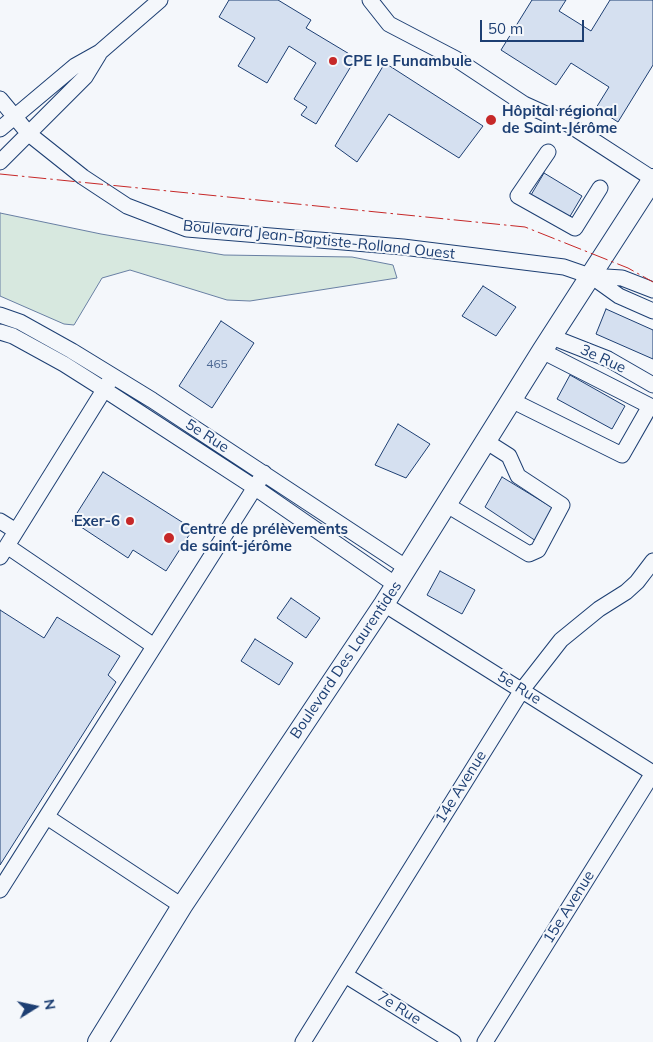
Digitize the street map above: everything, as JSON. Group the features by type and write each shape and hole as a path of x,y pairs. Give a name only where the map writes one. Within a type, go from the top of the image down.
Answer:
{"main road":[{"name":"Boulevard Des Laurentides","path":"98,1042 182,906 384,604 653,179"}],"street":[{"path":"0,129 13,116 75,66 100,52 160,0"},
{"path":"370,0 388,24 456,59 524,104 568,124 653,179"},
{"path":"0,162 85,77 100,52"},
{"name":"Boulevard Jean-Baptiste-Rolland Ouest","path":"0,99 29,134 83,177 127,206 187,229 403,247 564,267 590,276"},
{"path":"548,152 518,196 575,228 600,188"},
{"path":"590,276 622,278 653,290"},
{"path":"590,276 619,296 653,311"},
{"name":"5e Rue","path":"0,315 20,322 112,376 264,473 407,568"},
{"name":"5e Rue","path":"0,332 13,336 105,390 254,487 396,585"},
{"path":"513,401 622,455 650,406 547,344"},
{"name":"3e Rue","path":"547,344 608,359 653,385"},
{"path":"112,376 4,551 154,646"},
{"path":"447,505 529,554 538,550 562,505 518,476 509,456 487,442"},
{"path":"0,890 264,473"},
{"path":"0,521 16,531"},
{"name":"14e Avenue","path":"303,1042 522,690 561,640 599,609 626,592 637,582 653,561"},
{"name":"5e Rue","path":"384,604 653,773"},
{"name":"15e Avenue","path":"484,1042 653,773"},
{"path":"46,816 182,906"},
{"name":"7e Rue","path":"345,975 453,1042"}],"shaded area":[{"path":"0,213 101,234 224,255 352,257 393,265 397,278 250,301 227,300 130,270 102,278 74,325 64,324 0,296"}],"building":[{"name":"CPE le Funambule","path":"229,0 278,0 311,20 306,28 356,58 316,124 301,115 307,107 294,99 316,63 289,46 267,83 238,66 255,38 219,17"},
{"path":"532,0 566,0 559,11 591,31 610,0 653,0 653,65 618,122 596,108 609,87 571,63 556,85 501,50"},
{"path":"385,63 483,126 459,158 389,114 357,162 335,146"},
{"path":"544,173 582,196 569,218 531,195"},
{"path":"483,286 516,307 496,336 462,316"},
{"path":"606,309 653,330 653,359 596,334"},
{"path":"221,321 254,343 212,408 179,386"},
{"path":"570,375 625,406 612,429 557,399"},
{"path":"398,424 430,444 406,478 375,465"},
{"path":"103,472 193,529 166,571 133,550 128,558 72,521"},
{"path":"502,477 553,508 536,541 485,507"},
{"path":"440,571 475,590 462,614 427,595"},
{"path":"291,598 320,618 306,638 277,618"},
{"path":"0,610 44,638 57,617 120,656 108,675 116,682 0,865"},
{"path":"255,639 293,663 279,685 241,661"}],"power":[{"path":"0,174 525,227 628,268 653,282"}],"place":[{"name":"CPE le Funambule","path":"333,61"},
{"name":"Hôpital régional de Saint-Jérôme","path":"491,120"},
{"name":"Exer-6","path":"130,521"},
{"name":"Centre de prélèvements de saint-jérôme","path":"169,538"}]}
